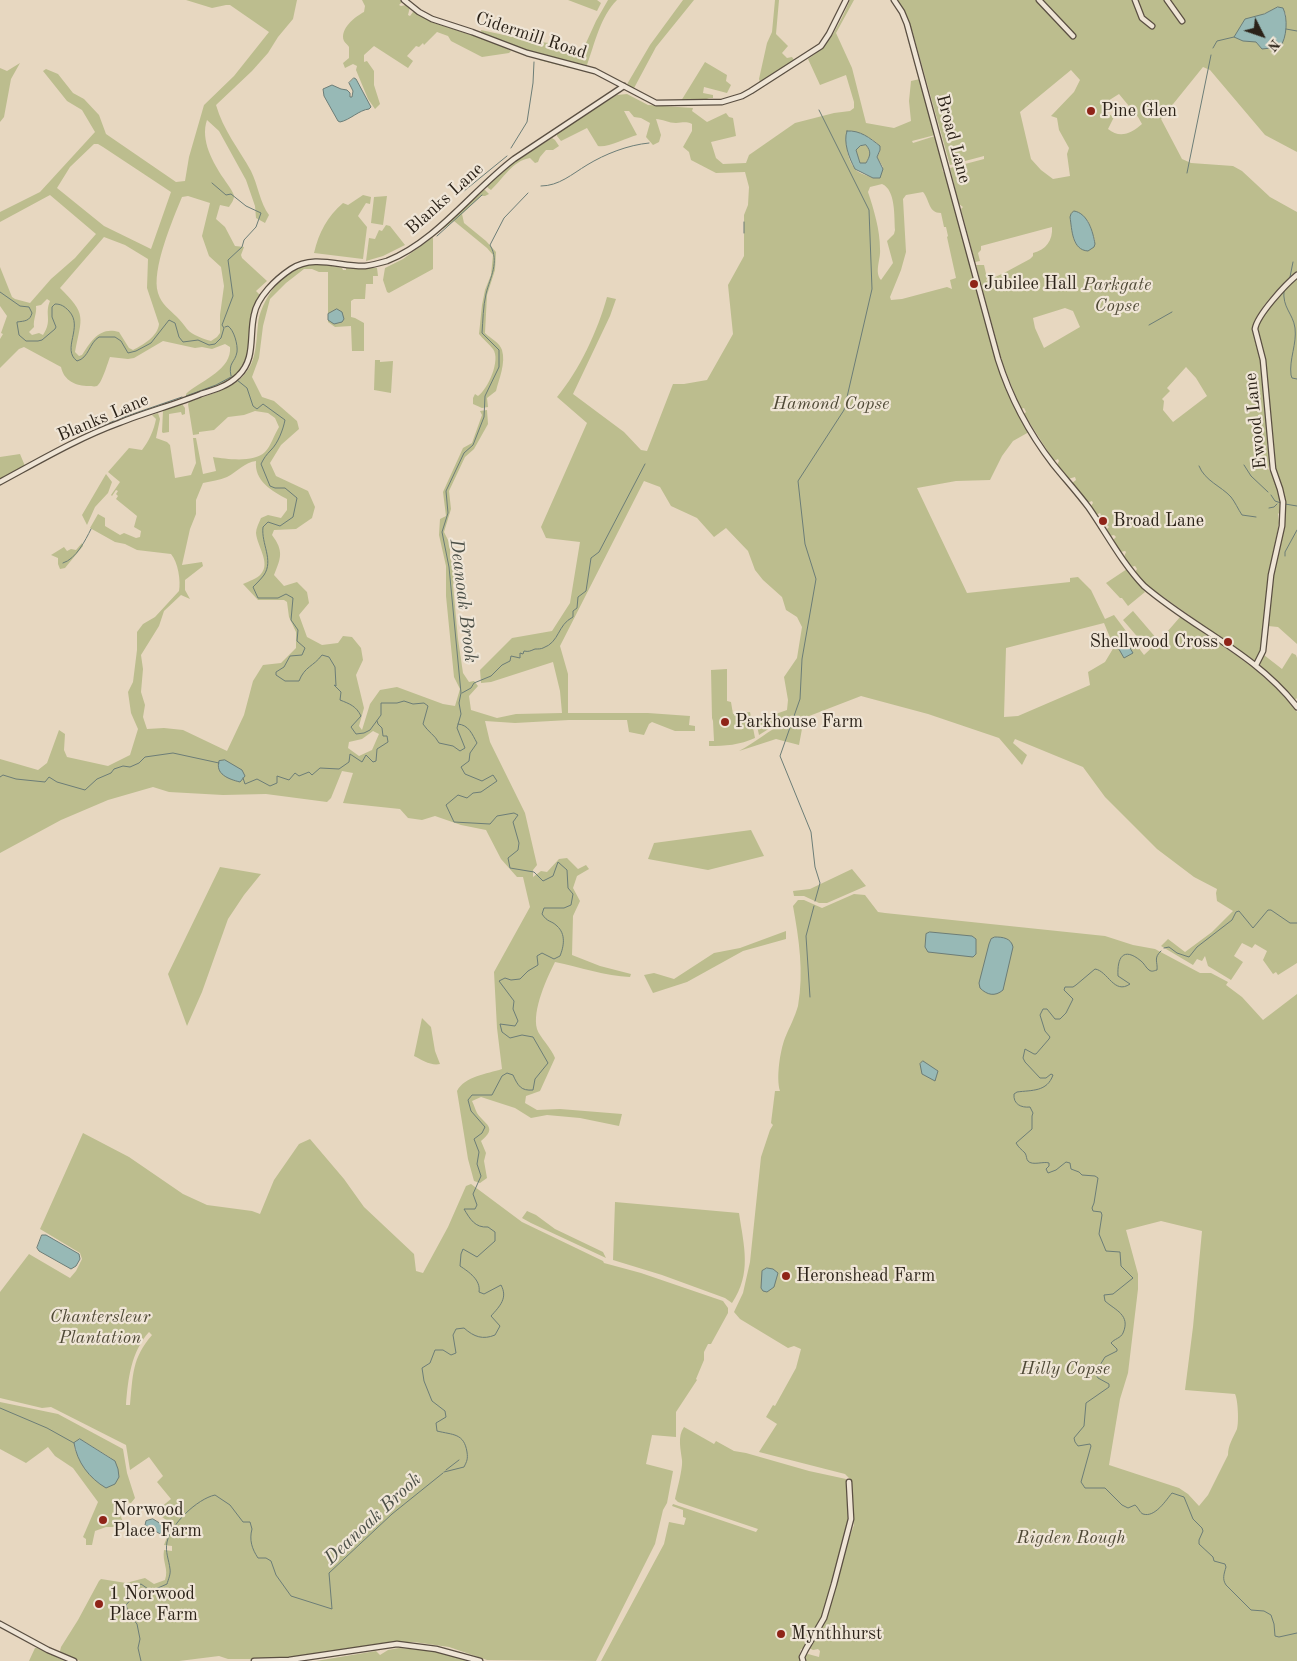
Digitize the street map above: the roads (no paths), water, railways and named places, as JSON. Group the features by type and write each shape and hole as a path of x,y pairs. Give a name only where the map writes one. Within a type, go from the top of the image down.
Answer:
{"street":[{"name":"Cidermill Road","path":"404,0 419,12 432,19 472,32 527,54 595,71 656,103 722,102 742,96 819,47 829,34 846,0"},
{"name":"Broad Lane","path":"894,0 907,24 998,359 1020,413 1042,450 1088,506 1126,563 1144,586 1256,665 1276,682 1297,706"},
{"path":"1039,0 1073,36"},
{"path":"1134,0 1142,18 1152,26"},
{"path":"1167,0 1182,21"},
{"name":"Blanks Lane","path":"0,482 112,426 185,401 231,382 244,369 250,354 252,323 257,306 270,287 290,270 312,262 364,266 396,257 426,238 494,174 514,158 624,86"},
{"name":"Ewood Lane","path":"1256,665 1263,651 1271,575 1282,526 1283,504 1273,469 1263,360 1255,329 1256,324 1271,303 1297,275"},
{"path":"803,1661 802,1658 824,1618 851,1519 849,1482"},
{"path":"0,1624 48,1650 74,1661"},
{"path":"254,1661 289,1660 397,1644 436,1649 480,1661"}],"water":[{"path":"1278,7 1283,8 1286,22 1284,39 1280,47 1262,49 1256,42 1243,41 1234,37 1245,19 1264,14"},
{"path":"354,78 371,107 340,122 324,96 323,89 332,85 347,90 350,93 350,97 352,97 353,91 349,83"},
{"path":"847,131 861,133 880,146 877,157 883,169 880,178 873,178 855,169 847,150","holes":["866,145 870,154 866,163 860,163 856,150 860,146"]},
{"path":"1074,211 1083,215 1091,229 1095,244 1088,251 1079,247 1072,233 1070,217"},
{"path":"337,309 342,312 344,319 342,322 334,324 328,320 328,314"},
{"path":"1121,635 1133,653 1124,658 1116,644"},
{"path":"225,760 242,770 245,776 240,782 221,773 218,766 219,761"},
{"path":"930,932 972,936 976,939 976,954 973,957 928,952 925,947 926,934"},
{"path":"995,937 1009,940 1013,947 1003,990 997,994 991,994 980,988 979,983 989,944 991,939"},
{"path":"923,1061 938,1071 935,1081 922,1074 920,1064"},
{"path":"42,1235 46,1235 79,1254 80,1259 76,1266 71,1269 39,1251 37,1248"},
{"path":"767,1268 773,1269 778,1273 774,1287 767,1292 761,1288 762,1271"},
{"path":"80,1439 115,1461 119,1477 115,1484 106,1488 85,1469 78,1457 74,1443"},
{"path":"153,1519 166,1527 164,1534 162,1535 145,1525 146,1521"}],"waterway":[{"path":"1286,29 1297,31"},
{"path":"1213,48 1217,41 1234,37"},
{"path":"1187,173 1211,55"},
{"path":"511,148 527,122 534,62"},
{"path":"815,901 820,883 815,867 811,832 780,756 800,699 802,659 816,579 805,544 798,481 844,410 872,289 869,210 819,110"},
{"path":"541,186 560,182 609,154 625,148 649,143"},
{"path":"464,191 507,156"},
{"path":"0,292 20,306 29,307 32,313 30,318 17,322 19,335 26,341 42,340 55,329 52,317 52,307 55,304 67,309 73,317 74,331 71,350 77,361 87,354 99,337 115,337 121,341 128,353 136,351 151,343 169,320 175,323 179,337 183,342 198,340 209,345 215,344 221,338 224,328 222,325 233,296 228,260 242,247 244,240 256,227 261,213 246,206 231,194 226,195 212,183"},
{"name":"Deanoak Brook","path":"232,376 247,388 253,406 257,409 263,404 285,420 278,440 261,464 270,486 285,488 297,498 293,517 280,526 268,522 263,527 268,564 264,575 253,587 258,598 278,598 286,594 293,598 291,620 298,630 297,641 305,648 302,655 290,656 284,667 276,672 276,675 285,681 299,681 304,672 322,655 329,657 335,667 336,686 334,685 341,692 340,700 352,706 361,716 351,727 356,734 370,730 381,715 381,703 404,701 413,704 424,703 428,706 423,724 439,743 453,746 460,751 465,748 457,728 461,714 459,703 461,693 449,567 442,532 448,513 446,491 464,453 473,445 484,417 485,396 499,367 499,350 482,333 485,299 494,263 493,251 490,245 504,218 528,193"},
{"path":"437,236 482,195"},
{"path":"744,222 744,233"},
{"path":"1290,277 1293,262"},
{"path":"1284,290 1286,306 1295,328 1291,375 1292,378 1297,379"},
{"path":"1149,325 1172,312"},
{"path":"225,327 228,326 232,331 237,346 236,356 230,368 231,376"},
{"path":"186,396 216,385 231,377"},
{"path":"95,429 182,397"},
{"path":"462,693 471,688 474,683 491,676 502,665 510,661 511,656 520,658 520,653 523,654 524,651 541,649 549,645 556,638 564,624 573,617 573,611 577,608 578,597 586,591 591,558 599,552 645,464"},
{"path":"1244,465 1251,476 1268,492"},
{"path":"1199,466 1209,480 1231,497 1242,515 1256,517"},
{"path":"1271,495 1275,501 1281,503"},
{"path":"1269,508 1277,504"},
{"path":"1285,504 1297,506"},
{"path":"63,563 76,554 91,529"},
{"path":"1285,556 1285,552 1297,530"},
{"path":"243,778 245,784 257,779 270,786 277,783 277,776 289,780 295,773 299,776 309,772 312,775 320,768 339,769 349,762 350,754 362,762 366,755 373,762 376,761 377,749 388,742 387,736 383,736 382,728 377,721"},
{"name":"Deanoak Brook","path":"444,1472 464,1467 467,1460 466,1446 457,1436 437,1431 436,1423 446,1417 445,1411 432,1401 424,1381 422,1368 430,1363 435,1350 443,1350 451,1355 456,1353 453,1335 456,1329 464,1328 471,1334 483,1337 495,1335 500,1326 491,1316 500,1305 504,1294 501,1285 484,1294 479,1292 476,1280 460,1266 463,1249 477,1257 495,1241 495,1232 488,1227 476,1224 464,1209 475,1209 477,1205 473,1194 481,1176 477,1164 479,1152 474,1139 482,1133 485,1127 471,1111 468,1100 472,1095 492,1095 502,1076 507,1073 513,1075 518,1085 523,1089 533,1090 535,1079 548,1063 533,1037 522,1035 510,1038 502,1032 500,1024 515,1026 518,1021 513,1009 514,1001 499,981 505,978 511,980 520,979 538,965 537,956 542,953 554,959 560,956 563,944 562,933 557,926 542,914 544,908 564,908 571,905 573,894 568,888 567,870 558,862 553,876 543,881 534,872 510,868 508,858 518,850 519,843 513,822 518,815 514,813 497,816 490,824 454,822 446,805 458,795 467,798 473,793 481,792 497,781 493,775 482,781 465,774 461,767 469,761 470,753 477,743 468,728 458,724"},
{"path":"0,777 3,775 16,779 45,782 49,777 57,782 85,790 97,779 111,773 114,769 123,766 130,767 139,763 145,757 173,753 219,763"},
{"path":"810,997 806,936 814,906"},
{"path":"1164,948 1169,947 1177,953 1189,957 1197,947 1232,920 1236,912 1239,911 1253,928 1268,910 1271,910 1290,923 1297,923"},
{"path":"1161,951 1156,958 1157,970 1153,971 1150,971 1142,962 1130,954 1122,956 1118,976 1130,984 1124,987 1115,985 1104,974 1095,969 1073,987 1065,987 1064,990 1073,999 1066,1013 1060,1019 1055,1019 1047,1009 1043,1009 1040,1015 1045,1031 1050,1037 1036,1054 1025,1049 1023,1058 1040,1078 1053,1075 1047,1085 1043,1087 1014,1094 1016,1103 1024,1107 1030,1107 1033,1113 1032,1129 1016,1143 1017,1145 1030,1162 1049,1163 1046,1169 1048,1173 1056,1170 1066,1162 1070,1163 1071,1169 1082,1175 1098,1178 1092,1208 1093,1211 1101,1212 1102,1215 1099,1234 1106,1251 1120,1252 1121,1266 1133,1278 1113,1294 1104,1295 1105,1301 1123,1317 1125,1327 1122,1335 1111,1343 1117,1351 1105,1357 1095,1373 1098,1378 1109,1384 1109,1387 1086,1403 1084,1426 1074,1438 1078,1446 1090,1444 1091,1446 1081,1482 1085,1488 1105,1488 1122,1505 1128,1508 1135,1505 1143,1514 1147,1515 1156,1511 1172,1493 1184,1497 1193,1519 1203,1531 1199,1544 1213,1557 1214,1561 1225,1564 1224,1579 1226,1585 1251,1610 1264,1611 1271,1615 1275,1636 1279,1637 1297,1633"},
{"path":"0,1408 47,1428 74,1443"},
{"name":"Deanoak Brook","path":"446,1470 459,1460"},
{"name":"Deanoak Brook","path":"141,1661 138,1648 140,1639 137,1624 129,1614 126,1605 133,1597 136,1586 141,1584 151,1591 167,1584 170,1575 166,1549 169,1535 186,1513 208,1497 215,1495 230,1505 243,1522 250,1522 252,1544 256,1555 258,1558 266,1558 271,1561 276,1575 291,1596 332,1609 329,1573 392,1514 443,1473"}],"place":[{"name":"Pine Glen","path":"1091,111"},
{"name":"Jubilee Hall","path":"974,284"},
{"name":"Broad Lane","path":"1103,521"},
{"name":"Shellwood Cross","path":"1228,642"},
{"name":"Parkhouse Farm","path":"725,722"},
{"name":"Heronshead Farm","path":"786,1276"},
{"name":"Norwood Place Farm","path":"103,1520"},
{"name":"1 Norwood Place Farm","path":"99,1604"},
{"name":"Mynthhurst","path":"781,1634"}],"park label":[{"name":"Parkgate Copse","path":"1117,295"},
{"name":"Hamond Copse","path":"831,404"},
{"name":"Chantersleur Plantation","path":"100,1327"},
{"name":"Hilly Copse","path":"1065,1369"},
{"name":"Rigden Rough","path":"1071,1538"}]}
